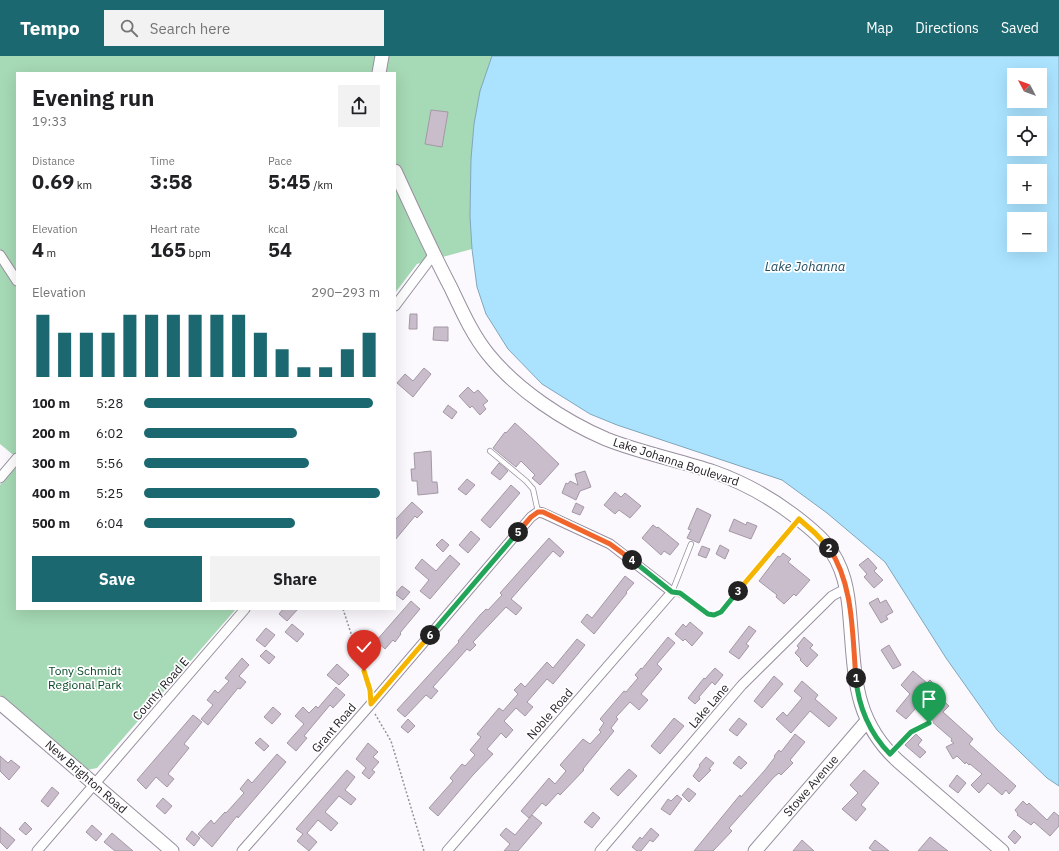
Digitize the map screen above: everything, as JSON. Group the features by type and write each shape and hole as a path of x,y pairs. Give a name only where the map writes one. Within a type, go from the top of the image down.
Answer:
{"street":[{"path":"379,72 382,56"},
{"name":"Lake Johanna Boulevard","path":"396,173 474,335 488,355 521,386 550,408 584,429 608,439 716,473 741,483 764,495 799,519 826,544 836,558 847,588 856,682 863,711 874,735 890,754 1002,851"},
{"path":"396,305 434,254"},
{"path":"0,255 16,279"},
{"path":"0,478 16,459"},
{"path":"538,512 610,544 672,592"},
{"name":"Grant Road","path":"242,851 371,704 531,517 538,512"},
{"name":"Lake Lane","path":"600,851 742,685 832,596 847,588"},
{"name":"Noble Road","path":"447,851 672,592"},
{"name":"County Road E","path":"37,851 244,610"},
{"name":"New Brighton Road","path":"0,703 172,851"},
{"name":"Stowe Avenue","path":"755,851 867,721"}],"lane":[{"path":"490,451 526,481 532,489 538,512"},
{"path":"691,544 672,592 680,593 708,614 714,615 721,612 799,519"},
{"path":"890,754 911,732 929,723"}],"path":[{"path":"343,610 370,690 371,704 377,719 391,741 424,851"}],"green space":[{"path":"0,56 492,56 474,124 470,194 472,249 417,264 396,292 396,72 16,72 16,457 0,444"},
{"name":"Tony Schmidt Regional Park","path":"16,467 16,610 235,610 97,768 87,770 0,695 0,485"}],"water":[{"name":"Lake Johanna","path":"492,56 1059,56 1059,786 1047,778 997,730 946,658 885,562 827,513 782,480 617,425 590,414 542,384 508,349 486,314 477,287 472,249 470,216 471,159 474,124 480,91"}],"building":[{"path":"431,110 448,112 442,147 425,144"},
{"path":"410,314 417,314 417,329 409,329"},
{"path":"434,327 448,327 448,341 433,340"},
{"path":"424,368 431,374 413,397 397,383 405,374 413,381"},
{"path":"468,387 474,393 478,390 488,401 483,405 486,409 480,415 472,406 470,408 459,396"},
{"path":"448,405 457,412 452,419 443,412"},
{"path":"515,423 559,464 540,485 532,478 535,475 521,461 516,467 493,448 505,432 506,433"},
{"path":"431,451 432,482 437,482 438,493 418,495 417,481 412,481 411,469 415,469 414,453"},
{"path":"499,463 508,471 500,480 491,473"},
{"path":"585,471 591,487 580,491 576,500 562,493 566,483 568,484 570,481 578,485 575,474"},
{"path":"467,479 475,485 466,495 458,489"},
{"path":"511,485 520,493 490,528 481,520"},
{"path":"615,492 621,497 625,493 641,506 630,518 619,510 615,514 604,505"},
{"path":"412,502 423,512 417,518 415,516 396,539 396,519"},
{"path":"576,503 584,507 580,515 572,512"},
{"path":"697,508 711,515 699,543 687,538 691,530 688,529"},
{"path":"734,519 746,525 747,522 757,526 751,539 729,531"},
{"path":"653,525 657,528 658,527 679,544 670,555 664,551 661,555 642,538"},
{"path":"471,531 480,539 468,553 459,545"},
{"path":"549,538 564,552 560,557 553,551 511,599 522,608 516,615 506,607 473,642 476,645 470,651 467,649 433,687 438,691 431,699 426,695 405,717 397,710 459,642 458,641 480,615 486,609 488,610 502,595 500,593"},
{"path":"442,539 449,545 443,552 436,545"},
{"path":"720,545 729,550 725,559 716,554"},
{"path":"702,546 710,549 706,558 698,555"},
{"path":"783,553 791,559 788,562 810,580 796,596 794,594 784,604 776,597 777,595 759,581 778,556 780,557"},
{"path":"450,555 460,564 430,599 420,591 429,580 415,568 422,559 436,571"},
{"path":"868,558 877,568 874,571 883,580 874,588 864,577 867,574 859,565"},
{"path":"625,576 634,583 594,634 581,622 587,614 592,618"},
{"path":"402,586 410,592 403,600 396,595"},
{"path":"878,598 880,603 886,600 893,612 886,616 888,619 881,623 869,603"},
{"path":"411,601 420,609 400,633 401,634 395,642 393,640 385,649 376,641"},
{"path":"282,610 297,610 287,621 279,614"},
{"path":"690,622 703,633 692,646 685,639 683,641 675,634 683,624 686,627"},
{"path":"292,624 304,634 297,642 285,632"},
{"path":"749,626 756,631 746,644 749,646 739,659 729,652"},
{"path":"266,628 275,635 265,647 256,640"},
{"path":"668,637 675,643 657,664 662,669 641,694 648,700 639,710 630,702 616,717 618,719 611,728 614,731 583,769 584,770 560,795 558,793 546,806 542,803 529,818 521,811 549,778 555,784 566,771 560,765 583,739 590,744 601,732 599,730 604,723 600,719 624,691 626,692 638,678 635,675 641,668 642,669"},
{"path":"804,637 813,645 810,648 818,655 807,667 795,653 799,648 797,646"},
{"path":"577,639 585,645 578,654 553,684 547,679 527,702 533,707 525,716 516,708 504,721 513,730 506,738 501,733 487,749 493,754 438,816 429,808 453,781 450,778 462,764 465,766 475,755 470,750 481,737 477,734 499,708 503,711 518,694 514,690 521,683 525,687 547,662 553,668"},
{"path":"889,645 901,665 893,669 881,650"},
{"path":"266,650 275,657 269,664 260,656"},
{"path":"242,658 249,665 239,676 246,682 240,689 238,688 208,725 201,719 213,705 207,700 215,690 218,693 229,681 225,678"},
{"path":"337,664 349,675 339,685 327,675"},
{"path":"715,668 723,675 715,685 712,682 695,704 688,698 704,678 705,679"},
{"path":"913,671 927,683 930,680 935,685 931,689 949,706 943,712 973,739 969,744 1016,786 1009,794 1006,790 1002,795 988,783 979,793 971,785 982,774 970,764 969,765 966,762 965,764 957,756 953,759 946,747 954,743 951,741 952,739 916,708 906,719 896,711 910,694 901,685"},
{"path":"774,676 783,684 762,708 754,701"},
{"path":"802,681 818,695 815,699 837,718 829,727 810,711 791,733 776,719 783,712 787,716 802,698 794,691"},
{"path":"336,687 345,695 333,708 330,705 304,736 307,738 296,751 287,743 304,724 295,716 303,707 309,713 316,706 318,708"},
{"path":"273,707 281,714 272,724 264,717"},
{"path":"193,715 202,722 184,744 189,748 168,774 174,779 167,787 156,777 146,789 137,780"},
{"path":"674,718 684,726 660,754 651,746"},
{"path":"739,718 747,724 737,736 729,730"},
{"path":"408,719 415,726 408,733 401,727"},
{"path":"795,734 805,742 790,760 793,763 781,775 779,773 774,777 729,828 732,831 713,851 694,851 740,795 741,797 765,770 779,750 781,752"},
{"path":"916,734 922,740 918,745 926,752 920,758 905,745"},
{"path":"260,738 269,746 264,751 255,743"},
{"path":"368,743 378,752 373,757 379,762 372,770 375,772 369,779 362,773 366,768 356,759"},
{"path":"277,754 286,762 238,818 237,816 212,847 198,834 211,820 214,824 225,812 226,813 244,793 240,789 248,779 252,783"},
{"path":"0,756 8,763 11,760 20,767 9,780 0,771"},
{"path":"739,756 747,763 741,769 733,763"},
{"path":"706,757 714,763 709,769 711,770 699,782 693,776 700,766 699,765"},
{"path":"629,769 637,776 618,796 610,789"},
{"path":"347,770 355,777 345,790 356,799 351,805 339,796 325,812 338,823 331,831 318,820 307,833 317,842 309,851 297,841 303,834 296,829"},
{"path":"864,770 879,783 861,805 866,809 856,821 842,809 858,793 850,785"},
{"path":"957,775 966,783 958,793 949,786"},
{"path":"52,787 59,793 48,807 41,801"},
{"path":"688,788 696,794 689,802 682,795"},
{"path":"677,795 682,799 670,815 661,809 668,799 671,801"},
{"path":"163,798 172,806 165,814 156,806"},
{"path":"1023,801 1027,805 1029,803 1047,820 1054,812 1059,816 1059,826 1050,836 1034,822 1031,825 1017,815 1018,814 1015,810"},
{"path":"593,812 600,818 592,828 584,822"},
{"path":"532,815 542,823 518,851 504,851 510,844 500,835 506,828 515,835"},
{"path":"25,822 32,829 26,835 19,829"},
{"path":"92,825 102,834 96,841 86,832"},
{"path":"0,827 15,840 7,849 0,842"},
{"path":"651,828 659,835 653,842 650,840 641,851 637,851 632,847 640,837 642,839"},
{"path":"1014,830 1021,837 1015,844 1008,837"},
{"path":"192,831 200,838 194,846 186,839"},
{"path":"112,833 133,851 115,851 104,842"},
{"path":"930,837 948,851 918,851"},
{"path":"802,840 814,851 793,851"},
{"path":"875,840 889,851 873,851 869,848"}],"route":[{"path":"364,671 370,690 371,704 531,517 538,512 543,512 610,544 634,561 672,592 680,593 708,614 714,615 721,612 799,519 826,544 836,558 846,581 856,682 863,711 874,735 890,754 911,732 923,728 929,723"}]}
